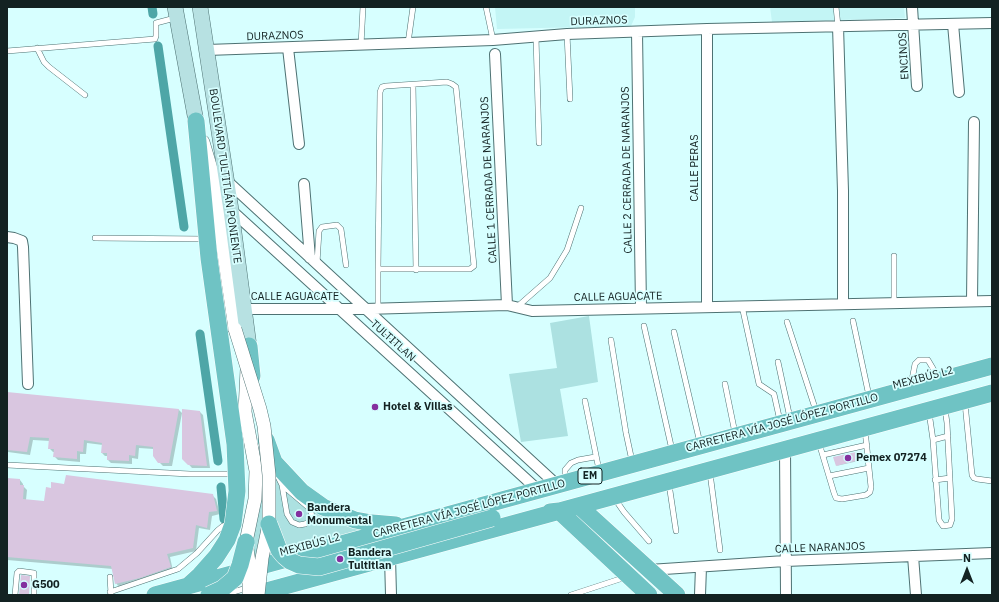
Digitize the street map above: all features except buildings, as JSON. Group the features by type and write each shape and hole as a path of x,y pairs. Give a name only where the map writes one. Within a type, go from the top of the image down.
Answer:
{"main road":[{"name":"BOULEVARD TULTITLÁN PONIENTE","path":"200,7 227,181 245,309 248,346"},
{"name":"BOULEVARD TULTITLÁN PONIENTE","path":"176,12 196,121"},
{"path":"188,586 216,557 227,540 233,524 236,505 235,444 208,239 196,121"},
{"path":"248,346 255,402 274,462 302,492 323,507 354,520 372,523 410,525"},
{"name":"CARRETERA VÍA JOSÉ LÓPEZ PORTILLO","path":"155,595 992,366"},
{"name":"EM","path":"251,595 390,557 553,508 579,506 611,493 668,481 785,449 821,448 865,428 992,393"},
{"path":"579,506 677,595"},
{"path":"269,524 279,550 284,556 290,561 299,564 319,567 495,519 553,508 649,595"},
{"path":"209,595 222,589 235,578 246,542"}],"street":[{"name":"ENCINOS","path":"912,7 917,86"},
{"name":"DURAZNOS","path":"207,50 493,40 567,34 707,29 992,23"},
{"path":"953,24 959,92"},
{"path":"838,26 843,191 843,304"},
{"name":"CALLE PERAS","path":"707,29 707,307"},
{"name":"CALLE 2 CERRADA DE NARANJOS","path":"637,32 640,308"},
{"path":"288,48 300,144"},
{"name":"CALLE 1 CERRADA DE NARANJOS","path":"495,54 512,306"},
{"name":"BOULEVARD TULTITLÁN PONIENTE","path":"196,121 212,172 235,329 264,426 269,475 269,524 262,558 258,595"},
{"path":"972,301 974,122"},
{"name":"TULTITLAN","path":"227,181 365,309 561,483"},
{"path":"304,184 313,261"},
{"name":"TULTITLAN","path":"231,210 538,490"},
{"path":"7,237 22,241 23,247 28,384"},
{"name":"CALLE AGUACATE","path":"245,309 378,309 512,306 532,310 992,301"},
{"path":"248,346 245,412 256,471 255,499 246,542 251,595"},
{"path":"785,449 786,595"},
{"name":"CALLE NARANJOS","path":"649,570 785,561 992,553"},
{"path":"913,556 916,595"},
{"path":"390,557 391,595"},
{"path":"700,595 701,566"}],"lane":[{"path":"361,45 363,7"},
{"path":"408,42 413,7"},
{"path":"486,7 493,40"},
{"path":"836,7 838,26"},
{"path":"7,51 155,39 156,23 176,12"},
{"path":"567,34 570,99"},
{"path":"536,37 539,143"},
{"path":"37,48 44,62 49,67 85,95"},
{"path":"378,269 470,269 474,266 475,261 456,87 447,82 386,86 382,87 380,92 378,269 378,309"},
{"path":"413,85 416,270"},
{"path":"512,306 550,278 567,250 582,208"},
{"path":"313,261 322,227 337,225 341,229 346,265"},
{"path":"95,238 208,239"},
{"path":"894,256 894,303"},
{"path":"742,306 759,384 774,394 786,422"},
{"path":"853,320 869,399"},
{"path":"787,322 817,414"},
{"path":"644,326 673,453"},
{"path":"674,332 701,446"},
{"path":"611,340 626,433 633,464"},
{"path":"911,388 915,364 919,360 928,360 940,380"},
{"path":"778,362 786,422"},
{"name":"MEXIBÚS L2","path":"165,595 992,370"},
{"path":"725,384 736,436"},
{"path":"964,400 972,475 977,479 992,481"},
{"path":"585,401 599,473"},
{"path":"937,409 948,436 952,519 950,525 943,526 939,520 935,480 933,440 937,409"},
{"path":"865,428 867,445 871,487 870,492 866,495 842,500 836,498 821,448 867,445"},
{"path":"933,440 948,436"},
{"path":"561,483 565,470 571,463 578,460 595,457"},
{"path":"274,462 277,475 282,486 287,514 292,522 299,525 310,521 312,517 308,507 282,486"},
{"path":"7,465 190,474 236,474"},
{"path":"829,476 869,468"},
{"path":"710,470 720,550"},
{"path":"935,480 950,478"},
{"path":"668,481 676,531"},
{"path":"611,493 624,512 649,541"},
{"path":"306,572 495,519"},
{"path":"110,577 110,594 178,569 218,530 223,526 233,524"},
{"path":"15,595 17,573 19,571 34,573 34,595"},
{"path":"571,595 629,576"},
{"path":"221,595 267,582"}],"shaded area":[{"path":"495,7 635,7 635,17 631,26 497,29"},
{"path":"770,7 904,7 905,18 772,22"},
{"path":"589,316 598,382 560,389 568,436 521,442 509,374 557,368 550,323"},
{"path":"262,446 292,489 382,530 234,570"}],"waterway":[{"path":"152,7 153,14"},
{"path":"158,46 184,227"},
{"path":"200,334 218,461"},
{"path":"221,487 224,519"}],"place":[{"name":"Hotel & Villas","path":"375,407"},
{"name":"Pemex 07274","path":"848,458"},
{"name":"Bandera Monumental","path":"299,514"},
{"name":"Bandera Tultitlan","path":"340,559"},
{"name":"G500","path":"24,585"}]}
